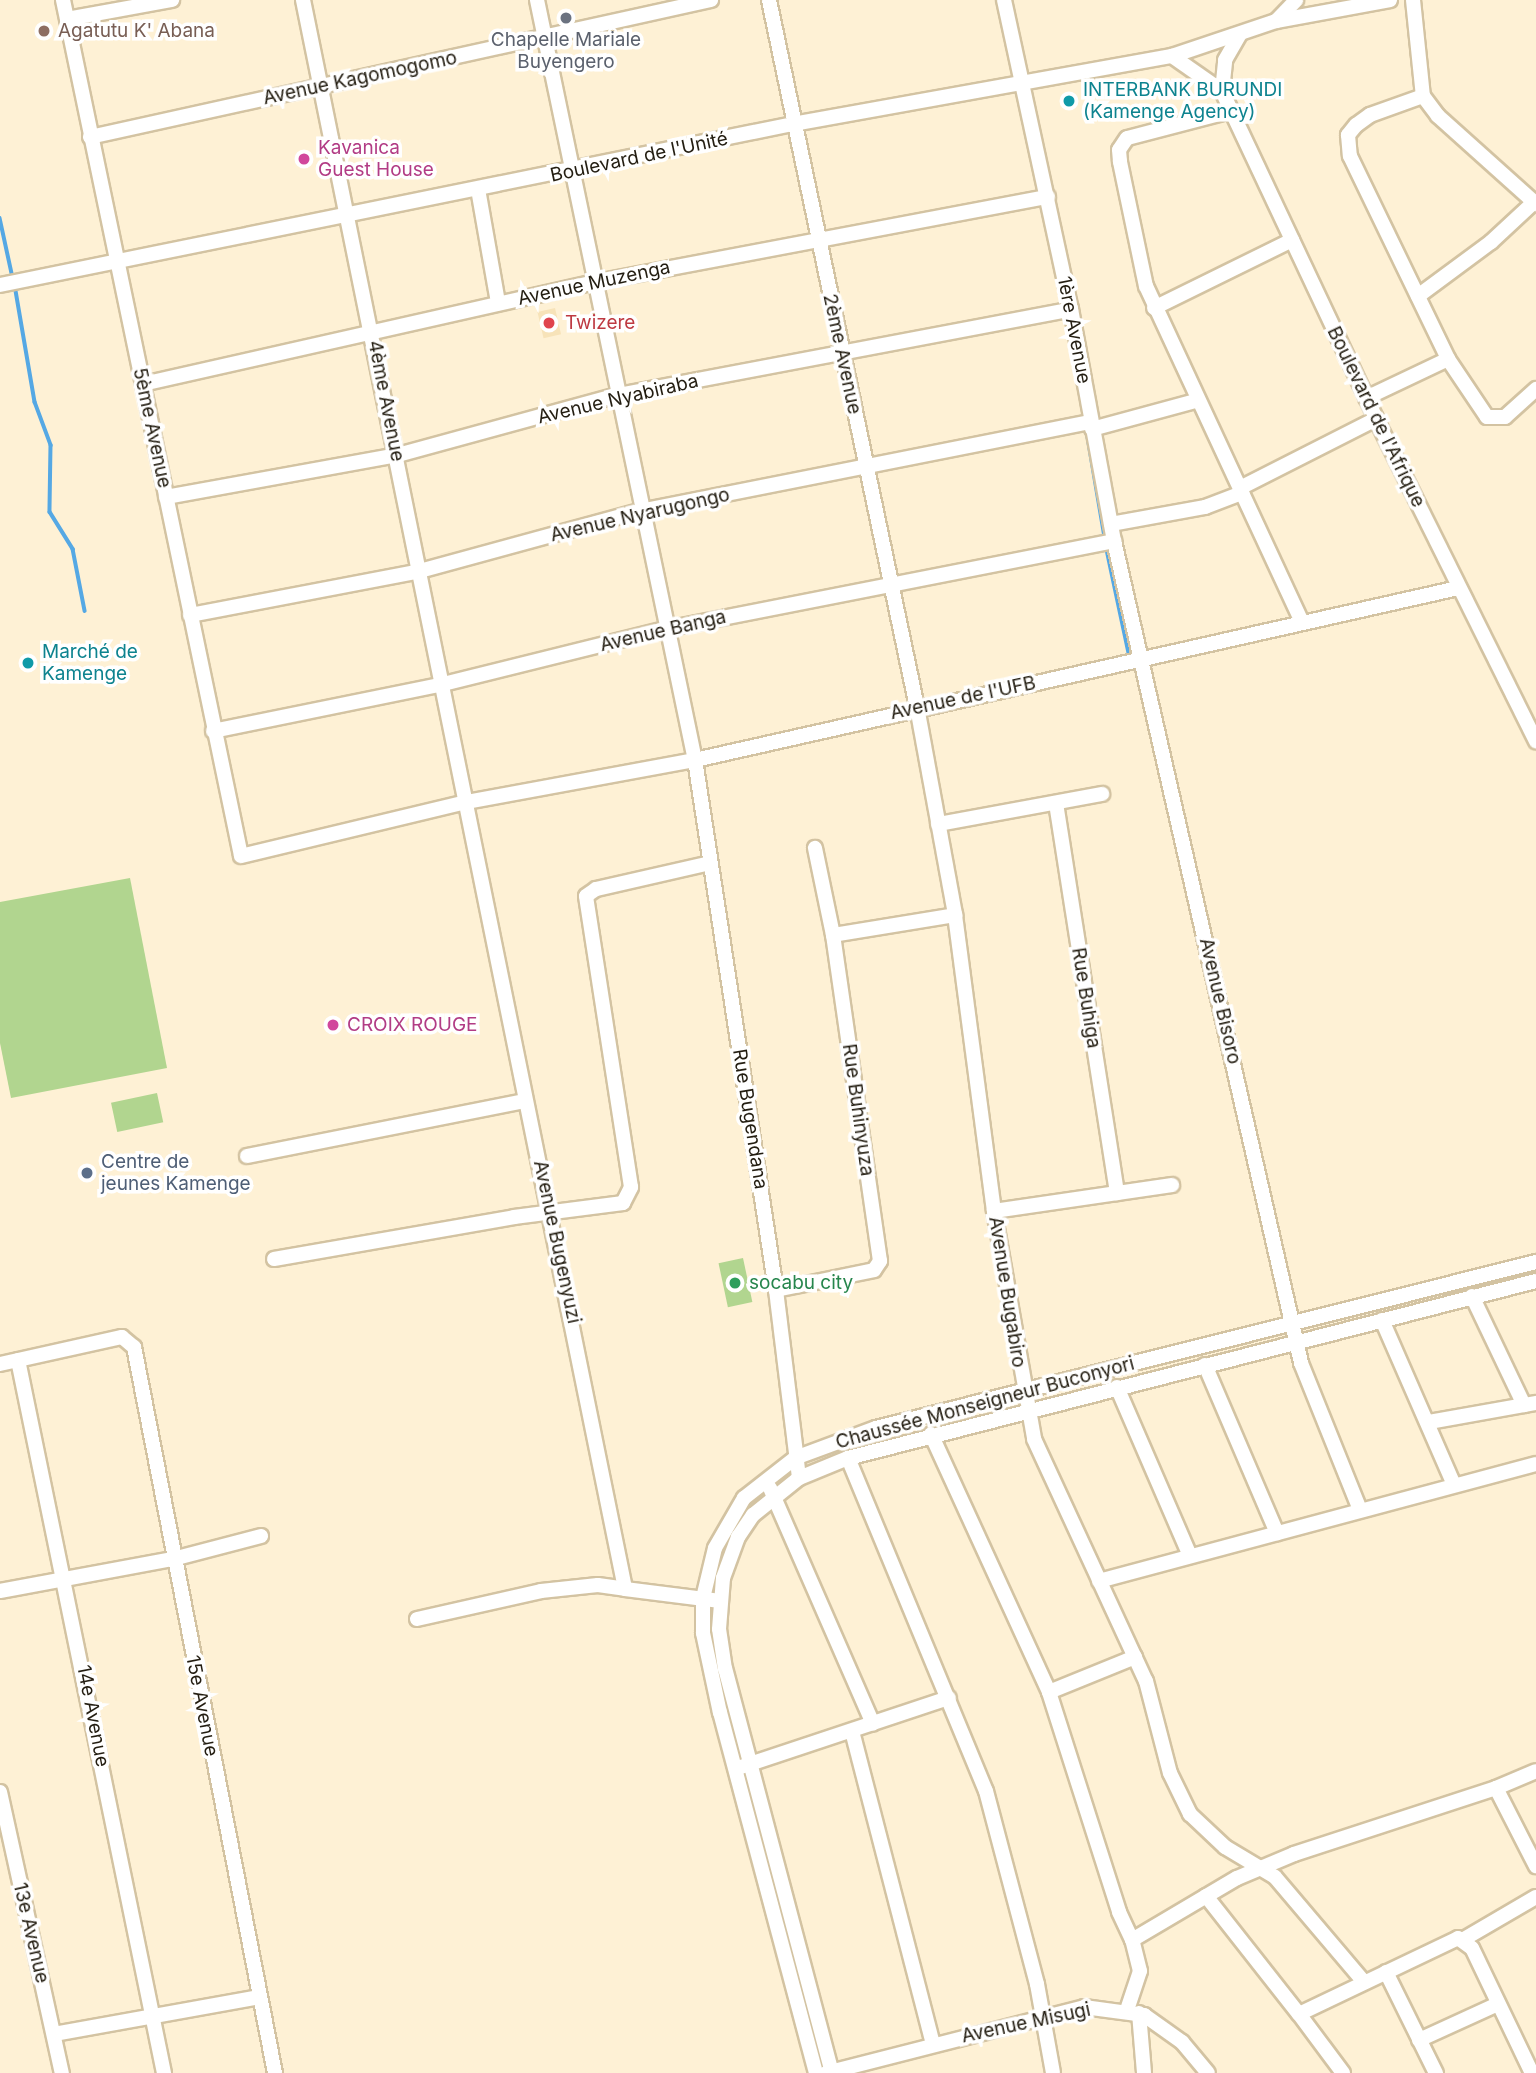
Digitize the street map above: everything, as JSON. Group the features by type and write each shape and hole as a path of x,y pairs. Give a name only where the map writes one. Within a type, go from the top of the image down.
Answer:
{"street":[{"name":"5ème Avenue","path":"63,0 241,856"},
{"path":"67,19 172,0"},
{"name":"4ème Avenue","path":"303,0 349,214 466,802"},
{"name":"Rue Bugendana","path":"537,0 575,171 640,511 695,760 776,1290 799,1478"},
{"name":"Avenue Kagomogomo","path":"90,137 711,0"},
{"name":"2ème Avenue","path":"769,0 816,239 917,707"},
{"name":"1ère Avenue","path":"1004,0 1071,309 1114,541 1144,660"},
{"name":"Boulevard de l'Unité","path":"1276,21 1296,0"},
{"name":"Boulevard de l'Unité","path":"3,285 575,171 793,124 1172,56 1276,21 1390,0"},
{"path":"1413,0 1423,96 1438,116 1535,203 1491,242 1418,296"},
{"path":"1172,56 1222,91 1225,60 1240,34"},
{"name":"Boulevard de l'Afrique","path":"1222,91 1376,419 1536,741"},
{"path":"1423,96 1370,115 1348,135 1346,145 1448,359 1490,419 1505,417 1536,389"},
{"path":"1231,111 1127,138 1119,150 1140,267 1154,308 1302,622"},
{"path":"478,189 498,303"},
{"name":"Avenue Muzenga","path":"143,384 596,282 1048,197"},
{"path":"1154,308 1292,240"},
{"name":"Avenue Nyabiraba","path":"166,497 397,455 618,396 1071,309"},
{"path":"1366,398 1448,359"},
{"name":"Avenue Nyarugongo","path":"190,615 420,571 640,511 1092,425 1196,401"},
{"path":"1111,524 1196,509 1241,491 1376,419"},
{"name":"Avenue Banga","path":"213,731 443,684 666,629 1114,541"},
{"name":"Avenue de l'UFB","path":"241,856 466,802 695,760 917,707 1144,660 1458,588"},
{"name":"Avenue Bisoro","path":"1144,660 1296,1343 1309,1390 1360,1510"},
{"name":"Avenue Bugabiro","path":"917,707 955,915 994,1211 1023,1390 1043,1463 1135,1657 1155,1709 1170,1773 1190,1814 1225,1847 1261,1867 1287,1889 1364,1982"},
{"path":"938,824 1102,794"},
{"name":"Avenue Bugenyuzi","path":"466,802 525,1101 552,1213 625,1589"},
{"name":"Rue Buhiga","path":"1056,803 1117,1193"},
{"name":"Rue Buhinyuza","path":"776,1290 879,1267 833,935 815,848"},
{"path":"274,1259 622,1203 631,1187 586,896 596,889 710,863"},
{"path":"833,935 955,915"},
{"path":"247,1156 525,1101"},
{"path":"994,1211 1172,1185"},
{"name":"Chaussée Monseigneur Buconyori","path":"830,2072 741,1767 709,1672 703,1598 715,1548 727,1522 766,1477 795,1458 876,1428 1536,1262"},
{"name":"Chaussée Monseigneur Buconyori","path":"816,2073 741,1767 724,1669 720,1601 738,1537 773,1496 799,1478 848,1458 931,1434 1536,1281"},
{"path":"1429,1422 1530,1404 1472,1296"},
{"path":"1382,1320 1429,1422 1454,1485"},
{"name":"15e Avenue","path":"18,1360 122,1337 130,1340 275,2073"},
{"path":"0,1364 18,1360"},
{"name":"14e Avenue","path":"18,1360 66,1578 164,2073"},
{"path":"1205,1365 1277,1533"},
{"path":"1117,1387 1190,1556"},
{"path":"931,1434 1049,1692 1119,1912 1132,1940 1140,1971 1133,2012 1144,2073"},
{"path":"848,1458 949,1698 996,1825 1043,2017 1053,2073"},
{"path":"1099,1581 1536,1464"},
{"path":"766,1477 873,1724"},
{"path":"0,1591 173,1559 261,1536"},
{"path":"417,1619 541,1591 598,1586 720,1601"},
{"path":"1049,1692 1135,1657"},
{"path":"741,1767 949,1698"},
{"path":"852,1731 933,2044"},
{"path":"1132,1940 1261,1867 1496,1788 1536,1771"},
{"path":"1496,1788 1536,1866"},
{"name":"13e Avenue","path":"0,1792 62,2073"},
{"path":"1206,1896 1343,2073"},
{"path":"1299,2014 1364,1982 1464,1939 1536,1897"},
{"path":"1464,1939 1532,2073"},
{"path":"1386,1972 1436,2073"},
{"path":"54,2035 260,1997"},
{"path":"1419,2040 1498,2004"},
{"name":"Avenue Misugi","path":"830,2072 1084,2007 1133,2012 1182,2042 1208,2073"}],"shaded area":[{"name":"Twizere","path":"555,308 561,334 544,338 537,312"}],"green space":[{"path":"130,878 167,1068 11,1098 0,1043 0,902"},
{"path":"157,1093 163,1122 117,1132 111,1103"},
{"name":"socabu city","path":"743,1258 752,1302 728,1307 719,1263"}],"waterway":[{"path":"0,218 13,278"},
{"path":"15,285 35,402 51,445 50,512 73,549 85,611"},
{"path":"1087,431 1105,537"},
{"path":"1106,545 1129,653"}],"place":[{"name":"Chapelle Mariale Buyengero","path":"566,18"},
{"name":"Agatutu K' Abana","path":"44,31"},
{"name":"INTERBANK BURUNDI (Kamenge Agency)","path":"1069,101"},
{"name":"Kavanica Guest House","path":"304,159"},
{"name":"Twizere","path":"549,323"},
{"name":"Marché de Kamenge","path":"28,663"},
{"name":"CROIX ROUGE","path":"333,1025"},
{"name":"Centre de jeunes Kamenge","path":"87,1173"},
{"name":"socabu city","path":"735,1283"}]}
